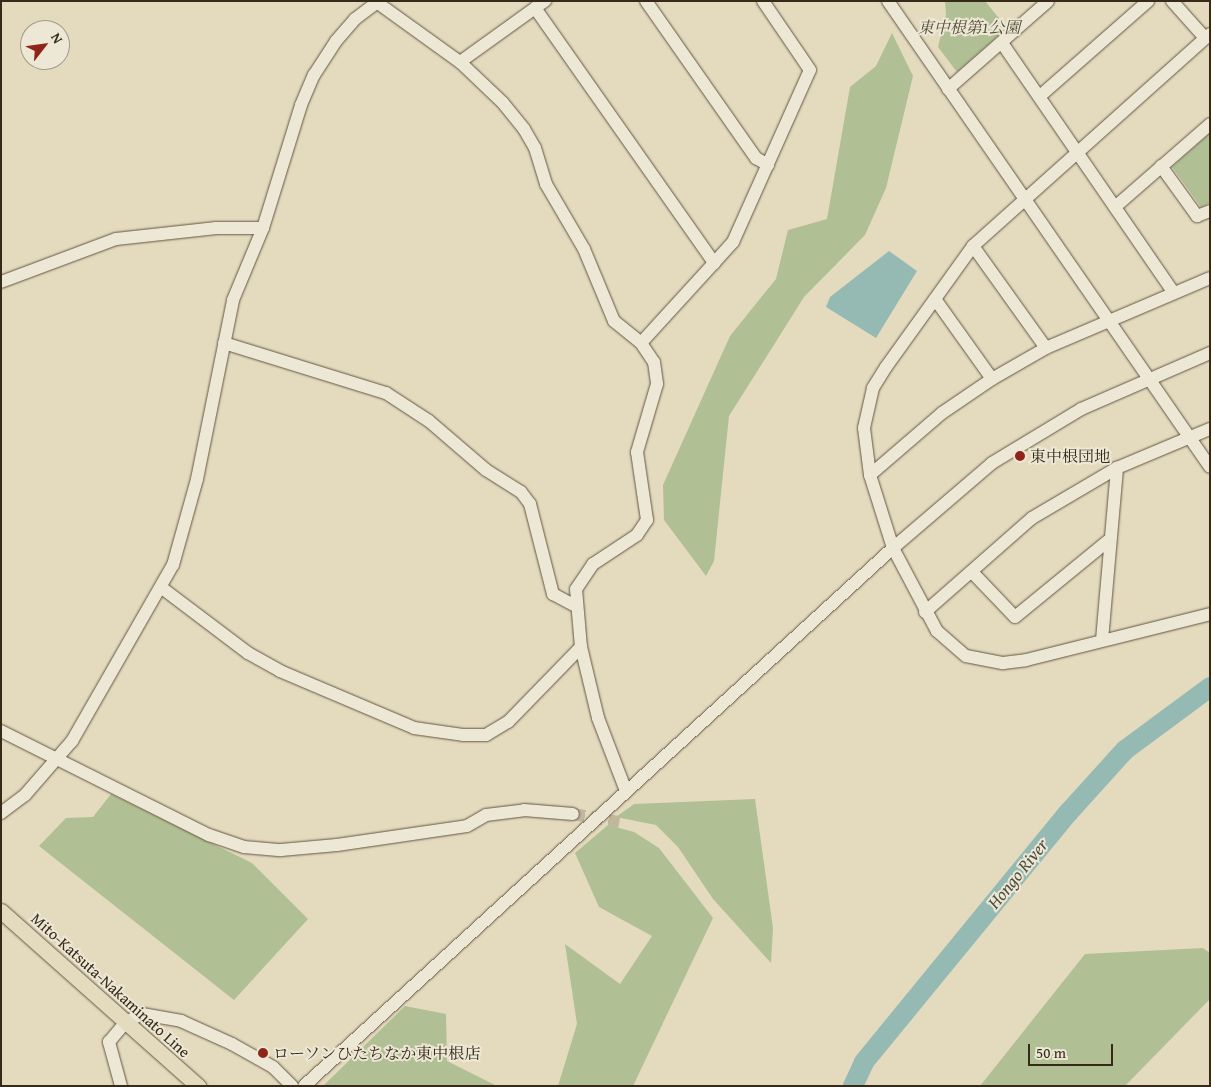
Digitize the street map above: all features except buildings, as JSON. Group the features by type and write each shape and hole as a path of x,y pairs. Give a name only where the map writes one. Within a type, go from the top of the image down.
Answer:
{"main road":[{"name":"Mito-Katsuta-Nakaminato Line","path":"1,911 198,1086"}],"street":[{"path":"646,1 756,158 768,166"},
{"path":"641,343 733,242 810,70 764,1"},
{"path":"888,1 1210,467"},
{"path":"1040,96 1148,1"},
{"path":"1172,1 1207,36 973,246 873,388 864,428 870,475 893,548 925,612 950,646 983,662 1026,660 1210,614"},
{"path":"1,813 25,795 58,758 162,588 173,565 197,479 233,300 263,228 314,74 342,34 376,2 460,62 503,103 524,129 546,184 584,249 614,321 641,343 658,373 637,452 647,520 637,535 584,574 576,590 581,646 603,737 626,791"},
{"path":"948,89 1002,43 1042,3"},
{"path":"460,62 540,5 714,263"},
{"path":"1002,43 1174,293"},
{"path":"1115,207 1210,124"},
{"path":"1161,166 1197,216 1210,211"},
{"path":"1,282 116,239 216,228 263,228"},
{"path":"973,246 1046,348"},
{"path":"870,475 942,413 992,379 1046,348 1210,278"},
{"path":"935,299 992,379"},
{"path":"224,342 386,393 429,421 486,470 521,492 530,504 553,594 576,606"},
{"path":"304,1086 893,548 1015,447 1081,409 1210,353"},
{"path":"925,612 1032,518 1117,468 1210,430"},
{"path":"1102,640 1108,541 1117,468"},
{"path":"972,572 1015,617 1108,541"},
{"path":"162,588 248,653 280,671 414,728 463,736 486,735 508,722 581,646"},
{"path":"1,731 209,835 244,847 281,850 338,845 467,826 486,814 524,810 572,814"},
{"path":"121,1086 109,1042 126,1022 142,1014 181,1021 273,1066 292,1086"}],"green space":[{"name":"東中根第1公園","path":"945,1 985,1 1007,28 957,72 938,47 946,15"},
{"path":"892,33 913,76 886,188 865,235 804,297 729,416 714,561 706,576 664,520 663,485 730,336 776,279 788,230 827,219 850,87 876,66"},
{"path":"1210,133 1210,203 1201,207 1172,167"},
{"path":"111,794 252,863 308,919 234,1000 39,846 66,818 93,817"},
{"path":"755,799 773,928 771,963 713,899 678,847 656,825 616,817 634,804"},
{"path":"608,825 634,832 659,848 713,918 633,1086 558,1086 577,1024 565,944 620,984 652,936 599,907 575,853"},
{"path":"1203,948 1210,953 1210,999 1125,1086 980,1086 1085,954"},
{"path":"405,1006 446,1014 447,1061 497,1086 323,1086"}],"water":[{"path":"889,251 917,271 876,338 826,307 830,297"}],"waterway":[{"name":"Hongo River","path":"853,1086 864,1062 1068,813 1125,750 1210,687"}],"tunnel":[{"path":"573,814 619,822"}],"place":[{"name":"東中根団地","path":"1020,456"},
{"name":"ローソンひたちなか東中根店","path":"263,1053"}]}
